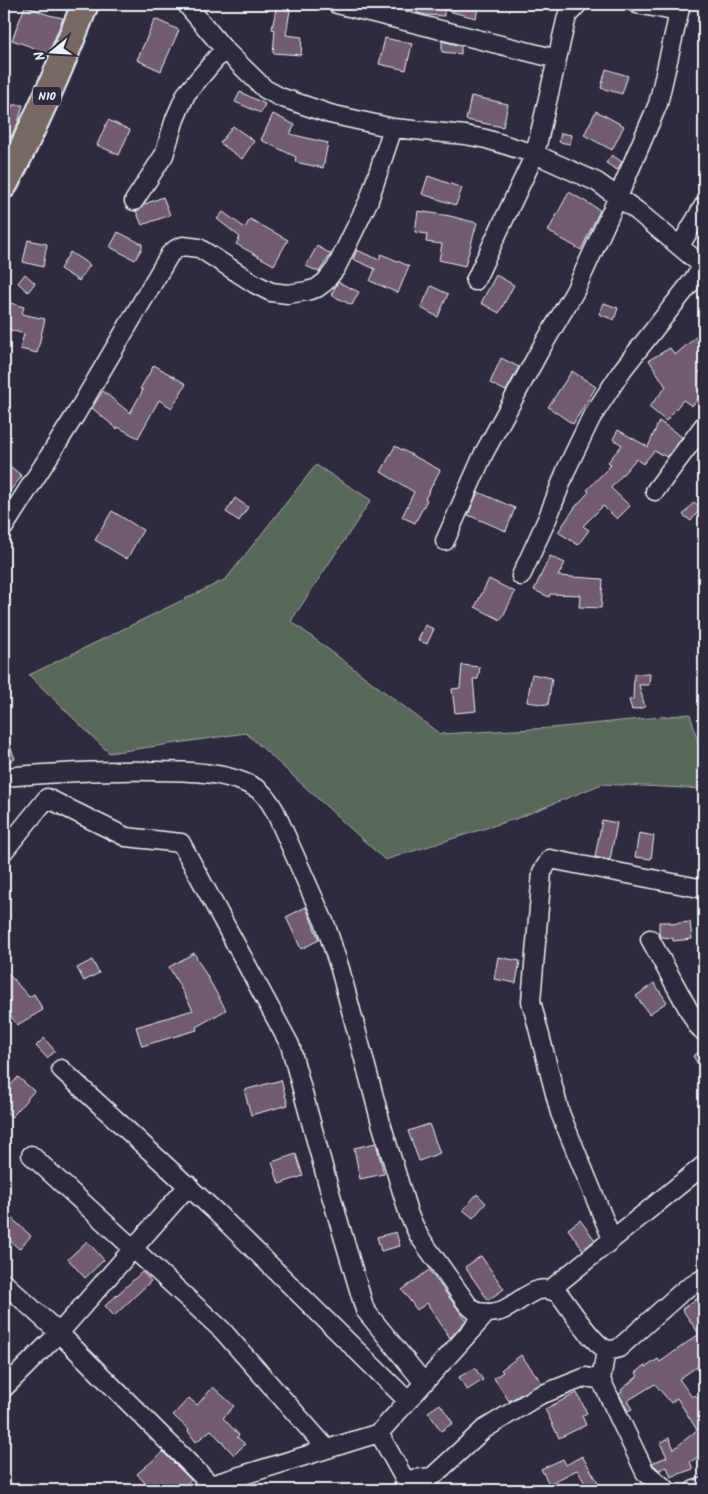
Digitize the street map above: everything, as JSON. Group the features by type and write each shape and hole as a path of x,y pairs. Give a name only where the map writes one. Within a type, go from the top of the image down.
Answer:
{"highway":[{"name":"N10","path":"4,185 30,134 64,58 81,5"}],"street":[{"path":"186,4 224,50 265,89 280,97 330,114 393,128 472,137 535,154 597,182 704,266 623,369 591,418 521,576"},
{"path":"336,4 557,59"},
{"path":"475,281 535,154 567,16 578,4"},
{"path":"445,541 484,453 539,352 575,291 658,104 680,8 637,4"},
{"path":"134,201 164,154 175,119 186,94 224,50"},
{"path":"4,527 76,414 170,254 183,246 199,248 255,284 271,292 288,294 317,288 325,282 336,268 369,200 393,128"},
{"path":"680,246 704,205"},
{"path":"654,491 704,425"},
{"path":"4,777 101,770 200,771 236,780 259,790 267,797 276,811 326,926 340,969 381,1123 409,1215 419,1236 468,1304 476,1312 486,1314 504,1310 542,1288 551,1289 559,1294 596,1342 606,1350 613,1350 619,1348 684,1290 704,1278"},
{"path":"4,850 47,798 126,837 180,843 290,1045 330,1192 365,1310 424,1383"},
{"path":"612,1239 560,1114 531,1001 542,872 550,859 704,889"},
{"path":"650,939 698,1025 704,1032"},
{"path":"61,1069 217,1213 408,1401"},
{"path":"31,1155 222,1330 327,1449"},
{"path":"551,1289 704,1165"},
{"path":"4,1388 59,1332 188,1186"},
{"path":"4,1283 59,1332 206,1488 380,1433 486,1314"},
{"path":"606,1350 601,1380 645,1472 667,1490"},
{"path":"380,1433 406,1485 432,1477 483,1430 538,1396 586,1377 601,1380"},
{"path":"694,1490 704,1487"}],"green space":[{"path":"316,465 371,500 291,621 440,734 551,728 690,714 704,762 704,789 602,784 518,818 385,860 246,733 109,753 29,675 226,579"}],"building":[{"path":"277,4 291,4 286,35 302,37 301,55 273,53 275,30 272,29"},
{"path":"417,4 479,4 476,18 444,10 444,16 417,13"},
{"path":"25,6 63,18 46,60 46,52 12,40"},
{"path":"155,19 179,30 161,71 137,60"},
{"path":"385,38 412,44 406,70 379,64"},
{"path":"442,41 461,46 461,54 442,52"},
{"path":"606,69 628,76 622,94 601,88"},
{"path":"240,92 265,104 261,113 235,102"},
{"path":"471,96 508,104 503,127 466,120"},
{"path":"12,105 23,105 18,123 11,137 4,135"},
{"path":"596,111 624,126 612,150 584,135"},
{"path":"273,114 295,125 290,134 328,143 323,168 295,162 296,157 261,140"},
{"path":"108,120 130,130 119,155 97,145"},
{"path":"233,126 254,141 242,159 220,143"},
{"path":"561,133 572,135 570,144 559,142"},
{"path":"612,155 622,162 617,170 606,163"},
{"path":"428,176 462,188 456,205 422,194"},
{"path":"569,192 600,210 581,250 548,231"},
{"path":"163,197 170,215 142,225 136,211 145,204"},
{"path":"418,211 477,223 465,266 439,260 442,244 426,242 427,234 415,232"},
{"path":"223,212 245,228 250,219 288,240 274,265 236,244 240,237 217,219"},
{"path":"118,232 142,244 142,248 135,260 110,247"},
{"path":"28,240 47,244 43,267 23,262"},
{"path":"317,246 331,254 319,272 306,266"},
{"path":"357,250 379,260 381,254 409,266 398,293 370,281 375,269 353,259"},
{"path":"70,252 90,265 79,281 60,269"},
{"path":"25,274 35,283 28,292 18,283"},
{"path":"496,275 514,285 499,313 481,303"},
{"path":"338,282 359,292 352,305 331,295"},
{"path":"431,286 448,294 438,317 421,308"},
{"path":"4,301 24,307 22,314 45,319 37,353 20,349 24,334 4,328 7,312 4,311"},
{"path":"604,303 618,308 614,320 599,314"},
{"path":"704,330 704,368 699,372 704,377 704,391 692,406 683,400 666,421 649,407 666,387 649,360 670,348 675,355"},
{"path":"501,358 519,367 506,391 490,383"},
{"path":"154,365 186,384 172,408 159,400 138,438 118,427 117,429 92,408 103,391 130,413 143,390 140,389"},
{"path":"572,371 596,387 573,424 548,407"},
{"path":"659,421 682,437 667,457 654,451 643,464 636,459 611,488 630,506 617,519 603,506 583,526 589,530 578,545 558,532 576,506 589,492 587,490 611,465 608,462 622,445 613,439 618,430 648,447"},
{"path":"395,446 440,470 415,523 402,517 414,492 381,472"},
{"path":"4,461 22,476 4,498"},
{"path":"478,492 515,508 506,531 468,515"},
{"path":"235,498 248,507 239,521 226,512"},
{"path":"694,502 701,508 691,521 683,515"},
{"path":"112,511 143,530 127,559 95,540"},
{"path":"550,556 565,563 558,576 603,579 601,608 579,607 580,595 550,594 549,597 534,590"},
{"path":"489,579 515,592 501,620 475,607"},
{"path":"425,625 434,629 427,644 418,640"},
{"path":"462,665 480,667 478,679 473,679 476,711 455,713 452,689 460,688"},
{"path":"532,674 552,678 548,705 527,702"},
{"path":"634,674 650,674 649,685 639,685 645,707 632,710 629,700 633,699"},
{"path":"4,731 15,759 4,764"},
{"path":"602,820 617,823 610,860 595,857"},
{"path":"639,833 654,836 651,859 635,857"},
{"path":"306,907 319,940 301,949 286,917"},
{"path":"659,922 671,922 671,924 690,922 692,939 673,941 673,938 661,937"},
{"path":"194,953 226,1010 196,1027 197,1030 142,1046 136,1027 193,1010 169,967"},
{"path":"498,957 520,961 516,983 494,979"},
{"path":"92,960 99,973 84,981 77,968"},
{"path":"4,969 29,997 34,994 43,1010 17,1025 4,1006"},
{"path":"654,983 667,1002 649,1014 636,996"},
{"path":"44,1038 55,1051 47,1058 36,1046"},
{"path":"704,1049 704,1074 693,1056"},
{"path":"18,1077 34,1091 12,1117 4,1110 4,1093"},
{"path":"281,1080 288,1105 251,1115 244,1090"},
{"path":"429,1124 440,1153 419,1161 408,1131"},
{"path":"376,1143 384,1174 360,1179 354,1148"},
{"path":"296,1154 303,1176 279,1184 272,1162"},
{"path":"477,1194 486,1203 473,1218 463,1210"},
{"path":"4,1211 31,1236 19,1249 4,1235"},
{"path":"580,1220 595,1240 583,1250 568,1229"},
{"path":"396,1232 400,1246 381,1251 377,1237"},
{"path":"87,1241 104,1260 85,1278 68,1259"},
{"path":"481,1256 504,1289 488,1300 465,1267"},
{"path":"429,1270 466,1320 450,1338 427,1303 417,1310 402,1290"},
{"path":"142,1272 151,1281 114,1316 105,1306"},
{"path":"699,1297 704,1304 704,1362 679,1379 692,1397 695,1395 704,1404 704,1453 690,1462 693,1469 671,1477 667,1467 659,1470 652,1463 667,1457 660,1443 669,1438 674,1449 697,1430 677,1398 671,1403 655,1384 627,1401 632,1409 628,1411 619,1394 622,1392 621,1390 638,1376 636,1373 645,1365 646,1367 658,1359 660,1362 699,1334 682,1309"},
{"path":"521,1355 542,1383 509,1401 494,1378 503,1372 501,1370"},
{"path":"475,1368 483,1380 467,1390 459,1377"},
{"path":"213,1387 234,1406 223,1418 239,1435 237,1437 245,1444 234,1455 211,1430 196,1442 189,1430 173,1415 189,1398 197,1405"},
{"path":"577,1393 587,1413 582,1416 586,1425 559,1438 545,1409"},
{"path":"440,1404 453,1423 441,1431 428,1412"},
{"path":"163,1452 191,1480 180,1490 151,1490 137,1474"},
{"path":"582,1456 603,1490 589,1490 577,1470 549,1484 541,1469 563,1459 566,1465"}]}
